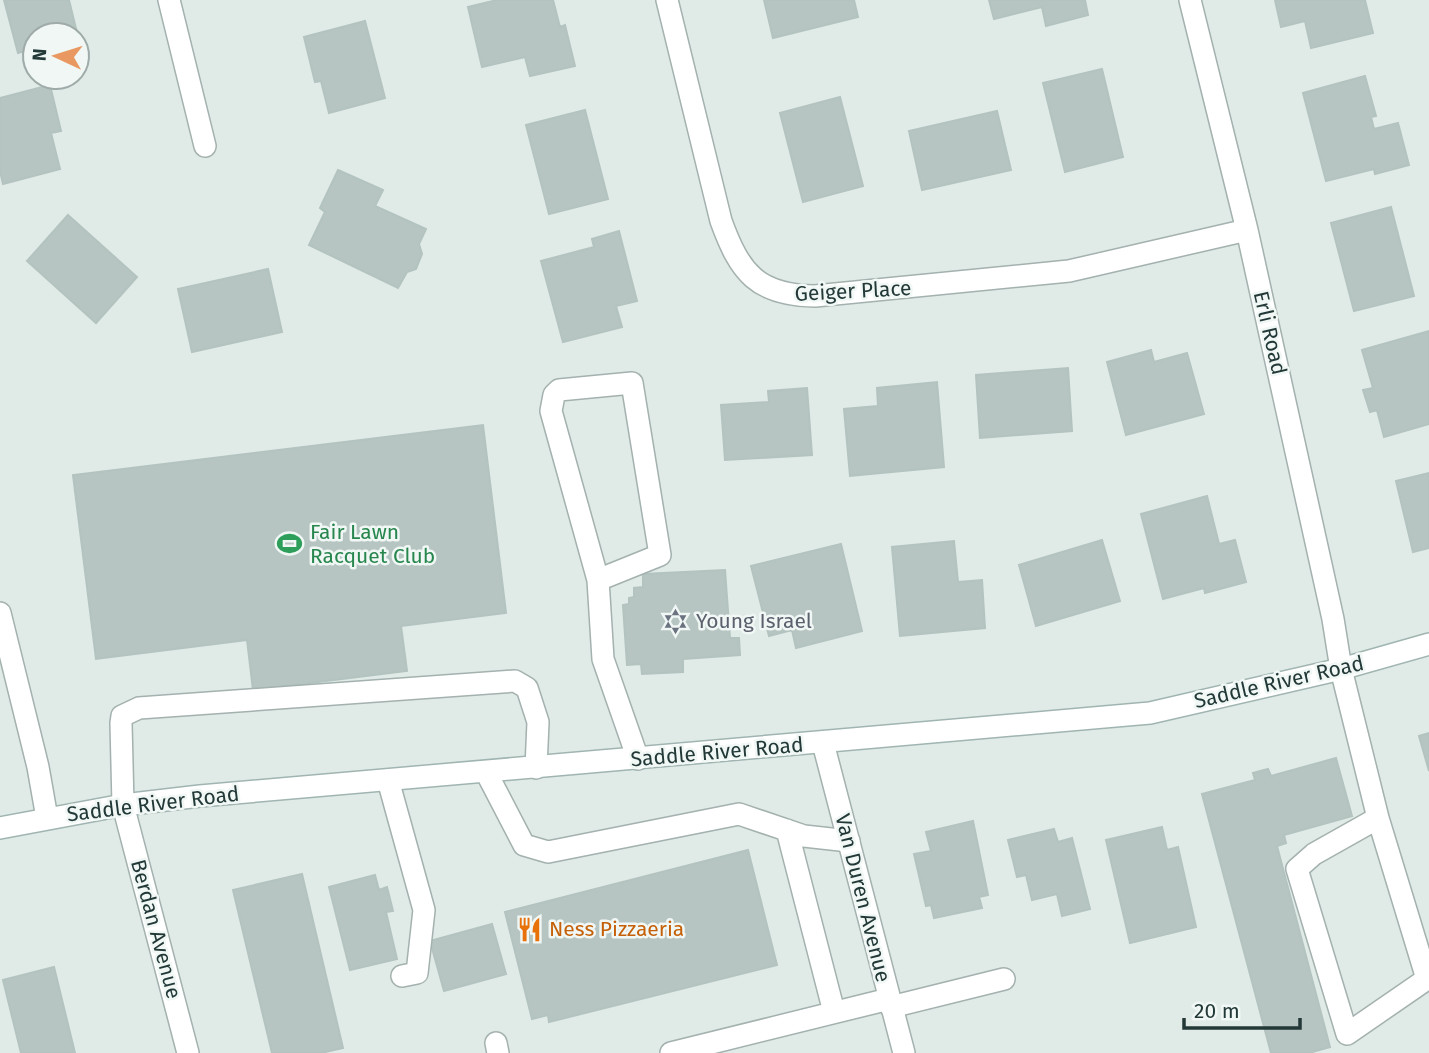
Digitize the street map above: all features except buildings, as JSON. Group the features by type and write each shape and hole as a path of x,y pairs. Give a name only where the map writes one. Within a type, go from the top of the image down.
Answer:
{"street":[{"path":"169,0 205,146"},
{"name":"Geiger Place","path":"667,0 721,221 744,270 764,288 787,295 815,296 1020,278 1069,271 1247,230"},
{"name":"Erli Road","path":"1190,0 1247,230 1333,619 1341,669 1378,818 1427,979 1347,1034 1297,869 1314,854 1378,818"},
{"path":"598,580 660,555 632,383 559,390 552,402 552,419 598,580 603,660 638,759"},
{"path":"0,613 38,767 47,818"},
{"name":"Saddle River Road","path":"0,828 123,805 1150,713 1341,669 1429,644"},
{"name":"Berdan Avenue","path":"188,1053 123,805 122,716 139,708 514,681 527,688 538,722 536,768"},
{"name":"Van Duren Avenue","path":"823,743 904,1053"},
{"path":"486,772 524,845 548,852 739,814 804,836 849,841"},
{"path":"388,780 424,910 416,973 402,976"},
{"path":"787,830 834,1012"},
{"path":"671,1053 834,1012 1004,979"}],"place":[{"name":"Fair Lawn Racquet Club","path":"290,544"},
{"name":"Young Israel","path":"676,621"},
{"name":"Ness Pizzaeria","path":"529,929"}]}
